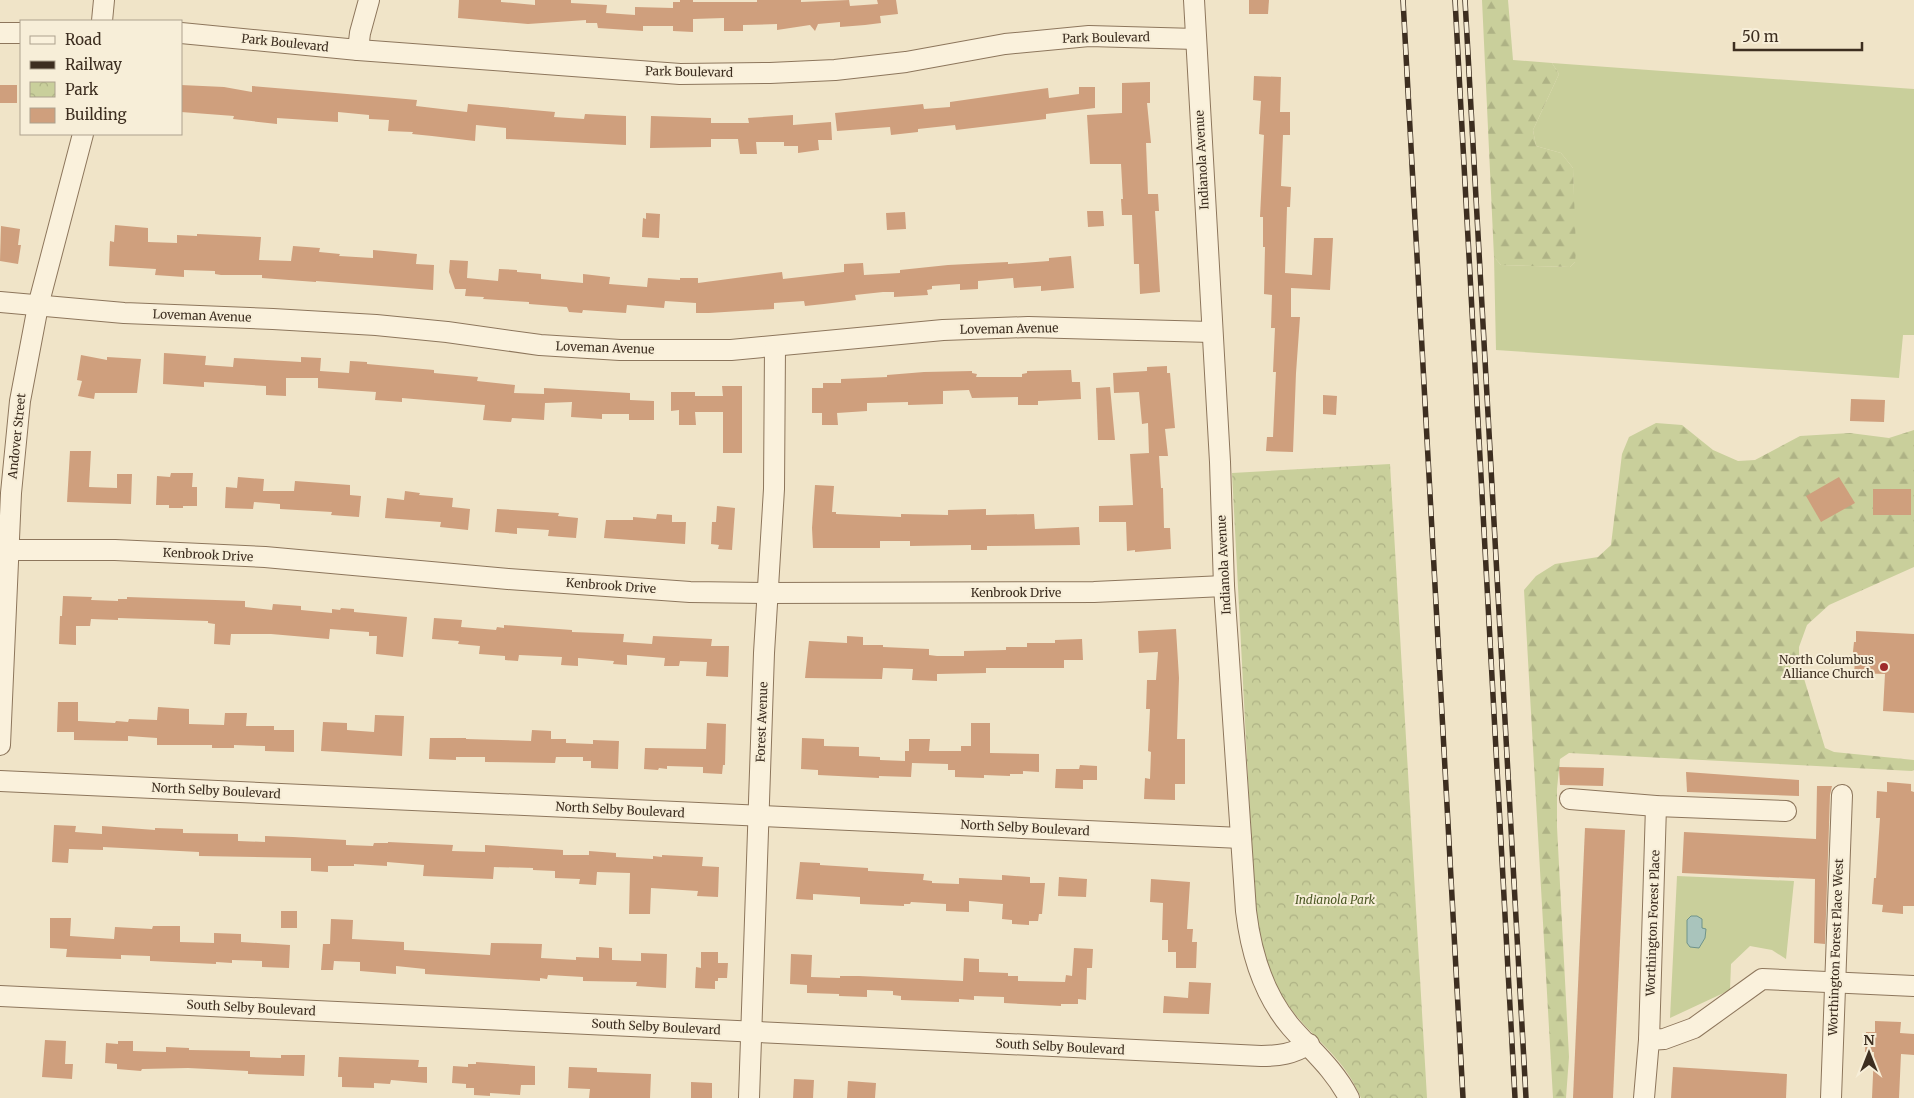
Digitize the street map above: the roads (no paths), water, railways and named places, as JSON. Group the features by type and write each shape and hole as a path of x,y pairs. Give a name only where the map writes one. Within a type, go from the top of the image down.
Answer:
{"street":[{"path":"102,20 104,0"},
{"path":"358,50 360,33 369,0"},
{"name":"Indianola Avenue","path":"1194,0 1211,332 1220,462 1224,586 1246,911 1254,958 1277,1008 1291,1027 1309,1044 1341,1082 1349,1098"},
{"path":"0,33 20,33"},
{"name":"Park Boulevard","path":"182,33 358,50 671,73 770,73 835,70 906,62 1005,44 1089,36 1196,39"},
{"name":"Andover Street","path":"0,745 4,550 20,401 38,306 83,135"},
{"name":"Loveman Avenue","path":"0,302 124,313 376,325 447,332 540,345 620,350 731,350 943,330 1009,328 1211,332"},
{"name":"Forest Avenue","path":"749,1098 768,594 774,488 775,347"},
{"name":"Kenbrook Drive","path":"4,550 115,550 265,557 508,579 690,592 768,594 1094,592 1224,586"},
{"name":"North Selby Boulevard","path":"0,781 1241,838"},
{"name":"Worthington Forest Place West","path":"1831,1098 1842,795"},
{"path":"1570,799 1656,806 1786,811"},
{"name":"Worthington Forest Place","path":"1644,1098 1649,1040 1656,806"},
{"path":"1649,1040 1664,1039 1694,1028 1762,979 1914,986"},
{"name":"South Selby Boulevard","path":"0,996 1261,1056 1283,1056 1309,1044"}],"water":[{"path":"1691,916 1697,916 1702,919 1702,928 1706,929 1705,938 1699,948 1690,947 1687,943 1687,920"}],"railway":[{"path":"1403,0 1463,1098"},
{"path":"1455,0 1515,1098"},
{"path":"1465,0 1526,1098"}],"place":[{"name":"North Columbus Alliance Church","path":"1884,667"}],"park label":[{"name":"Indianola Park","path":"1335,900"}]}
